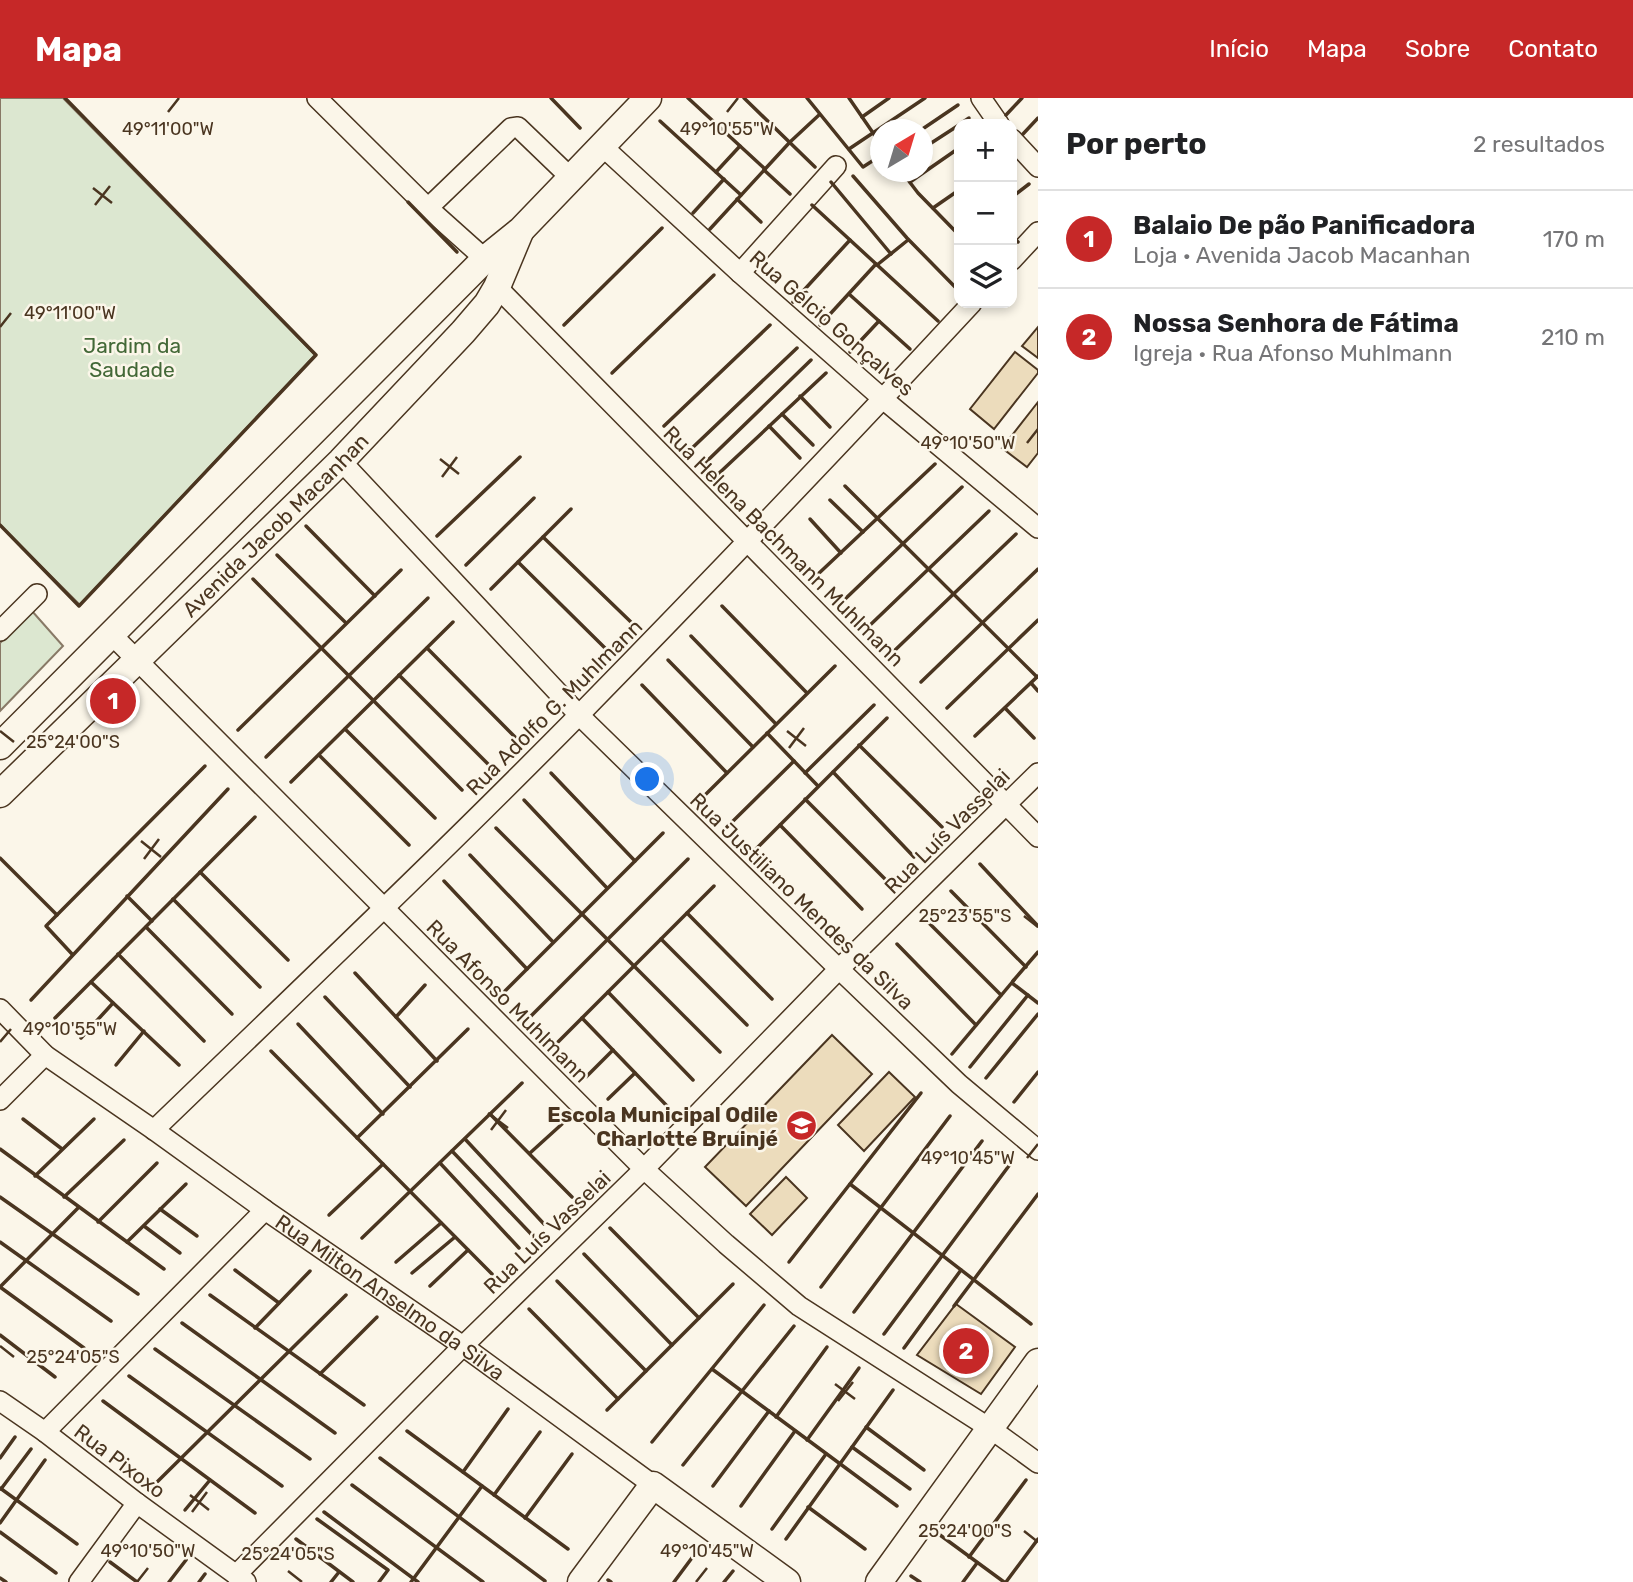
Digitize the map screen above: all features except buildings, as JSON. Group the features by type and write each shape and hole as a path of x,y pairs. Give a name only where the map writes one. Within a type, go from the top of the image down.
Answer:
{"main road":[{"name":"Avenida Jacob Macanhan","path":"0,746 485,259 521,230 648,98"},
{"name":"Avenida Jacob Macanhan","path":"0,794 341,461 463,332 487,304 521,230"},
{"path":"455,290 496,287"},
{"path":"879,1582 1038,1362"},
{"path":"581,1582 653,1485"},
{"name":"Rua Milton Anselmo da Silva","path":"653,1485 787,1582"}],"street":[{"path":"317,98 428,208 485,259"},
{"path":"981,98 996,119"},
{"path":"428,208 511,128 518,127 570,178"},
{"path":"1017,144 1038,167"},
{"name":"Rua Gélcio Gonçalves","path":"601,145 883,399 1038,528"},
{"path":"740,273 836,166"},
{"path":"1017,255 1038,232"},
{"name":"Rua Helena Bachmann Muhlmann","path":"496,287 1038,837"},
{"name":"Rua Adolfo G. Muhlmann","path":"154,1130 384,909 579,715 748,542 967,308"},
{"name":"Rua Justiliano Mendes da Silva","path":"341,461 579,715 959,1084 1038,1150"},
{"path":"0,631 37,594"},
{"name":"Rua Afonso Muhlmann","path":"111,634 644,1169 726,1244 799,1306 991,1429 1038,1463"},
{"name":"Rua Luís Vasselai","path":"241,1579 463,1346 644,1169 839,969 1038,773"},
{"name":"Rua Milton Anselmo da Silva","path":"0,1009 45,1055 463,1346 653,1485"},
{"path":"0,1100 45,1055"},
{"path":"46,1432 265,1210"},
{"name":"Rua Pixoxo","path":"0,1401 46,1432 241,1579"},
{"path":"79,1582 137,1503"}],"green space":[{"name":"Jardim da Saudade","path":"0,98 63,98 315,355 80,605 0,525"},
{"path":"32,611 63,646 0,711 0,643"}],"wall":[{"path":"0,525 79,606 316,355 65,98"},
{"path":"551,98 580,128"},
{"path":"688,98 765,169"},
{"path":"744,98 815,167"},
{"path":"807,98 863,167 870,162"},
{"path":"849,98 870,128"},
{"path":"862,117 889,98"},
{"path":"849,149 925,98"},
{"path":"1006,115 1022,98"},
{"path":"933,122 958,105"},
{"path":"710,229 790,142 819,115"},
{"path":"1023,134 1038,118"},
{"path":"660,121 741,195"},
{"path":"933,142 954,128"},
{"path":"716,172 740,146"},
{"path":"933,166 954,151"},
{"path":"764,170 790,194"},
{"path":"853,176 907,238 954,286"},
{"path":"693,213 724,179"},
{"path":"831,182 891,254"},
{"path":"910,182 954,230"},
{"path":"1017,193 1029,184"},
{"path":"933,208 954,193"},
{"path":"737,199 761,222"},
{"path":"408,202 457,252"},
{"path":"812,205 938,321"},
{"path":"564,325 662,228"},
{"path":"793,302 850,240"},
{"path":"877,265 908,240"},
{"path":"820,325 876,264"},
{"path":"612,373 714,275"},
{"path":"849,294 910,349"},
{"path":"850,352 879,321"},
{"path":"664,426 770,325"},
{"path":"689,451 797,348"},
{"path":"703,465 811,360"},
{"path":"715,477 826,373"},
{"path":"800,396 830,427"},
{"path":"782,414 813,445"},
{"path":"769,426 800,458"},
{"path":"437,536 520,457"},
{"path":"816,576 935,464"},
{"path":"845,486 1037,677"},
{"path":"842,602 962,487"},
{"path":"466,565 534,498"},
{"path":"830,500 863,532"},
{"path":"491,589 571,509"},
{"path":"867,628 989,511"},
{"path":"810,519 841,553"},
{"path":"306,526 375,596"},
{"path":"892,653 1016,534"},
{"path":"543,537 633,624"},
{"path":"277,555 346,623"},
{"path":"518,562 606,649"},
{"path":"921,682 1038,569"},
{"path":"238,730 401,570"},
{"path":"253,579 462,790"},
{"path":"266,757 428,598"},
{"path":"722,606 807,693"},
{"path":"947,708 1038,620"},
{"path":"291,782 453,622"},
{"path":"691,636 776,724"},
{"path":"427,648 515,737"},
{"path":"668,660 753,747"},
{"path":"700,800 835,666"},
{"path":"399,675 488,764"},
{"path":"975,736 1038,676"},
{"path":"1031,683 1038,691"},
{"path":"642,685 727,773"},
{"path":"805,773 874,705"},
{"path":"1005,708 1034,738"},
{"path":"752,853 887,718"},
{"path":"345,729 435,818"},
{"path":"767,733 818,786"},
{"path":"859,745 942,827"},
{"path":"319,755 409,845"},
{"path":"727,827 794,761"},
{"path":"72,954 46,926 205,766"},
{"path":"833,772 914,857"},
{"path":"551,773 635,861"},
{"path":"31,1000 228,789"},
{"path":"805,799 888,882"},
{"path":"524,800 607,888"},
{"path":"55,1018 255,817"},
{"path":"780,825 862,909"},
{"path":"496,828 720,1052"},
{"path":"503,993 663,833"},
{"path":"470,855 553,942"},
{"path":"0,858 57,915"},
{"path":"528,1019 688,859"},
{"path":"980,864 1038,926"},
{"path":"200,872 288,960"},
{"path":"444,881 527,969"},
{"path":"555,1045 714,886"},
{"path":"951,891 1026,967"},
{"path":"127,896 152,921"},
{"path":"173,899 260,987"},
{"path":"687,913 772,999"},
{"path":"924,918 1001,995"},
{"path":"146,927 232,1014"},
{"path":"661,939 747,1025"},
{"path":"897,944 976,1025"},
{"path":"1013,981 1038,952"},
{"path":"118,954 204,1041"},
{"path":"355,973 437,1061"},
{"path":"952,1054 1014,980"},
{"path":"91,982 179,1065"},
{"path":"1012,983 1038,1003"},
{"path":"396,1017 425,985"},
{"path":"608,992 693,1080"},
{"path":"970,1067 1028,995"},
{"path":"325,997 410,1087"},
{"path":"81,1038 113,1003"},
{"path":"986,1078 1038,1014"},
{"path":"582,1018 667,1106"},
{"path":"298,1024 383,1114"},
{"path":"357,1138 468,1029"},
{"path":"116,1065 144,1031"},
{"path":"586,1077 613,1050"},
{"path":"271,1051 492,1274"},
{"path":"1014,1102 1038,1072"},
{"path":"608,1099 635,1073"},
{"path":"362,1238 522,1083"},
{"path":"789,1262 921,1093"},
{"path":"490,1114 572,1197"},
{"path":"821,1287 950,1116"},
{"path":"23,1119 62,1149"},
{"path":"35,1176 94,1119"},
{"path":"530,1153 562,1124"},
{"path":"465,1139 544,1224"},
{"path":"64,1197 124,1140"},
{"path":"854,1312 982,1141"},
{"path":"0,1149 164,1269"},
{"path":"452,1151 532,1235"},
{"path":"98,1222 157,1163"},
{"path":"440,1163 519,1248"},
{"path":"884,1334 1011,1163"},
{"path":"329,1215 383,1164"},
{"path":"127,1242 186,1184"},
{"path":"850,1184 1031,1324"},
{"path":"954,1306 1038,1194"},
{"path":"0,1197 138,1294"},
{"path":"0,1287 78,1208"},
{"path":"160,1209 197,1236"},
{"path":"396,1262 441,1223"},
{"path":"144,1226 180,1253"},
{"path":"610,1228 699,1318"},
{"path":"412,1273 455,1237"},
{"path":"0,1242 111,1321"},
{"path":"430,1286 468,1250"},
{"path":"584,1254 672,1345"},
{"path":"235,1270 279,1303"},
{"path":"904,1348 961,1270"},
{"path":"255,1328 310,1271"},
{"path":"557,1281 646,1371"},
{"path":"607,1410 733,1284"},
{"path":"0,1287 84,1348"},
{"path":"210,1295 364,1405"},
{"path":"152,1487 346,1295"},
{"path":"652,1442 764,1305"},
{"path":"529,1309 618,1399"},
{"path":"320,1374 377,1317"},
{"path":"182,1323 335,1433"},
{"path":"683,1465 794,1326"},
{"path":"0,1335 55,1377"},
{"path":"776,1417 827,1347"},
{"path":"155,1349 310,1459"},
{"path":"807,1440 859,1368"},
{"path":"712,1369 897,1506"},
{"path":"129,1376 282,1486"},
{"path":"786,1539 893,1390"},
{"path":"103,1401 255,1513"},
{"path":"463,1472 508,1409"},
{"path":"713,1486 769,1411"},
{"path":"866,1427 924,1470"},
{"path":"407,1431 568,1549"},
{"path":"741,1506 795,1431"},
{"path":"494,1495 540,1432"},
{"path":"0,1458 15,1437"},
{"path":"852,1447 910,1489"},
{"path":"1,1489 31,1449"},
{"path":"525,1518 572,1454"},
{"path":"772,1529 826,1454"},
{"path":"380,1458 545,1581"},
{"path":"0,1523 45,1460"},
{"path":"185,1510 210,1480"},
{"path":"969,1557 1026,1480"},
{"path":"352,1485 483,1582"},
{"path":"411,1582 482,1486"},
{"path":"0,1488 77,1544"},
{"path":"808,1507 865,1549"},
{"path":"324,1512 418,1582"},
{"path":"317,1519 388,1570 379,1582"},
{"path":"0,1532 56,1573"},
{"path":"940,1535 1004,1582"},
{"path":"296,1539 353,1582"},
{"path":"1006,1582 1038,1539"},
{"path":"674,1582 700,1547"},
{"path":"169,1582 186,1560"},
{"path":"110,1562 137,1582"},
{"path":"963,1582 977,1563"},
{"path":"724,1582 733,1571"},
{"path":"331,1582 339,1572"},
{"path":"199,1582 205,1574"},
{"path":"911,1576 920,1582"},
{"path":"0,1578 6,1582"}],"place":[{"name":"Balaio De pão Panificadora","path":"113,701"},
{"name":"Escola Municipal Odile Charlotte Bruinjé","path":"801,1126"},
{"name":"Nossa Senhora de Fátima","path":"966,1351"}]}
